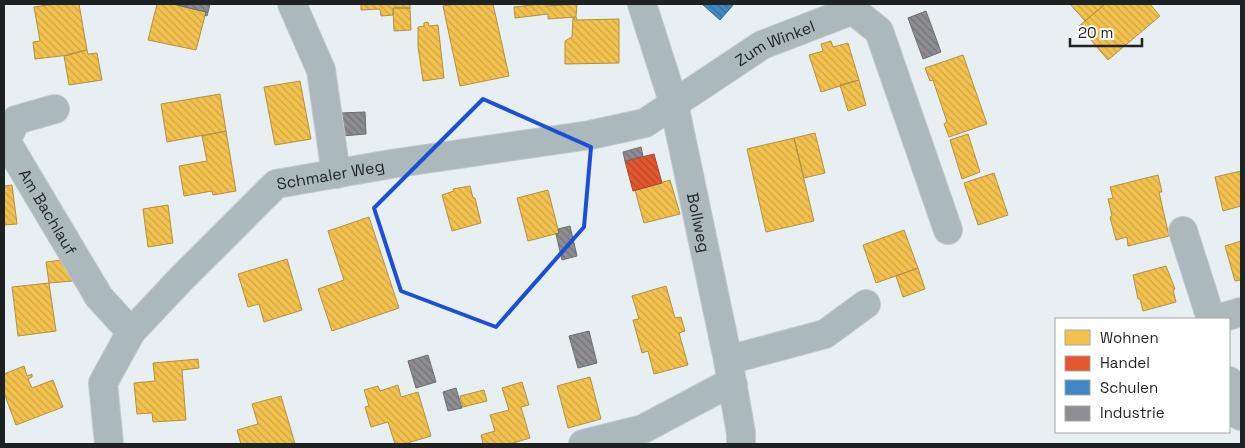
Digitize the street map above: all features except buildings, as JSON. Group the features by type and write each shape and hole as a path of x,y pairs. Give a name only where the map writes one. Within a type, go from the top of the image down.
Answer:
{"street":[{"path":"292,4 321,70 336,174"},
{"name":"Bollweg","path":"642,4 674,104 731,372 741,433 741,444"},
{"name":"Zum Winkel","path":"674,104 762,45 853,10 879,32 948,230"},
{"name":"Schmaler Weg","path":"109,444 103,383 132,332 181,279 276,184 590,135 645,123 674,104"},
{"name":"Am Bachlauf","path":"55,109 16,120 6,141 99,297 132,332"},
{"path":"1183,231 1211,318"},
{"path":"583,444 643,429 722,387 731,372 825,334 866,304"},
{"path":"1220,318 1241,312"},
{"path":"1230,385 1238,414 1241,416"}],"highlighted area":[{"path":"483,99 591,147 584,227 496,327 401,291 374,208"}]}
